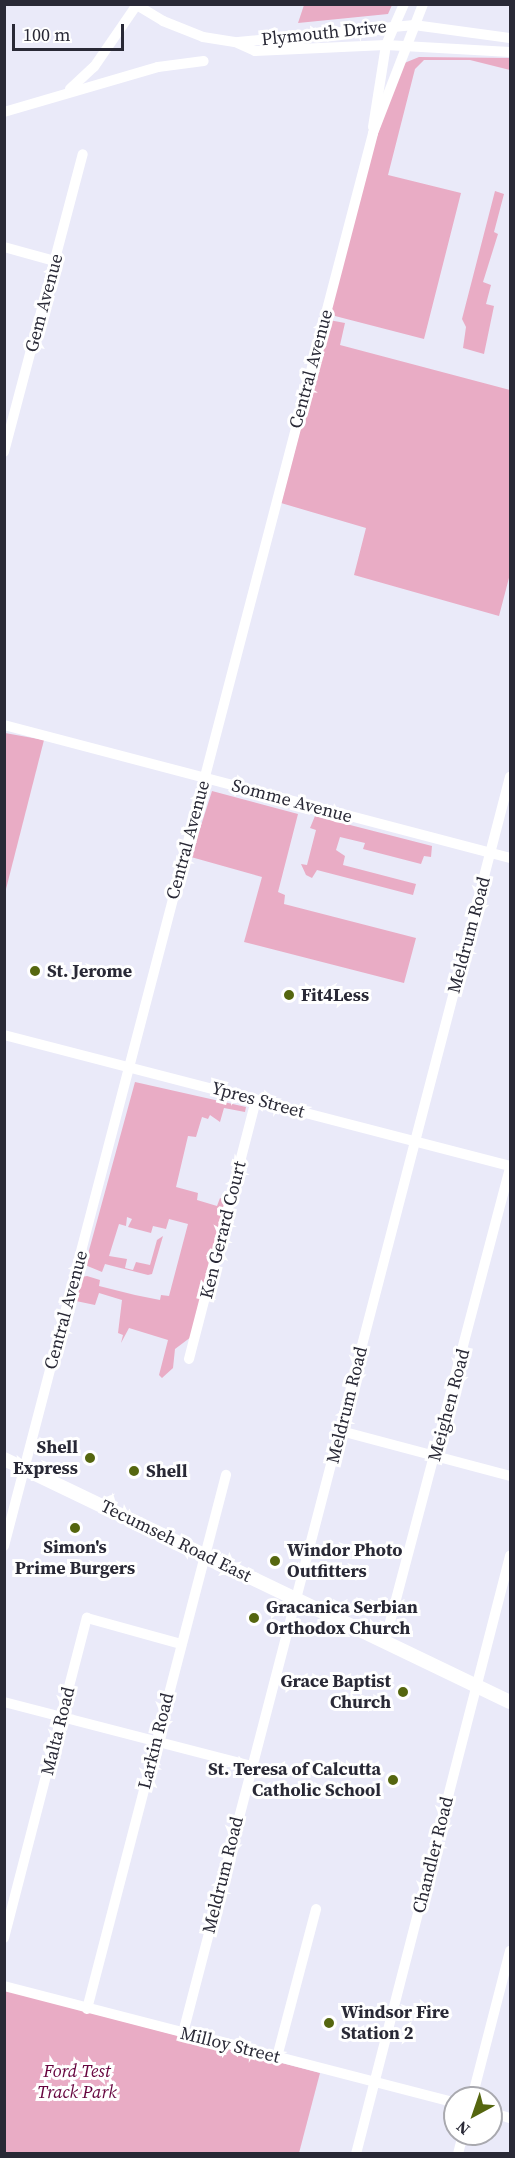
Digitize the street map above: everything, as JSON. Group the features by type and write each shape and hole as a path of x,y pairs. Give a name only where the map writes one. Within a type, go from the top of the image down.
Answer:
{"main road":[{"name":"Tecumseh Road East","path":"4,1459 510,1702"}],"street":[{"name":"Central Avenue","path":"373,133 386,45 404,4"},
{"name":"Central Avenue","path":"4,1546 373,133 404,46 423,4"},
{"name":"Plymouth Drive","path":"135,5 203,37 235,42 271,53 386,45 510,52"},
{"path":"62,94 94,68 135,5"},
{"name":"Plymouth Drive","path":"235,42 414,25 510,38"},
{"path":"4,112 158,67 204,61"},
{"name":"Gem Avenue","path":"4,452 9,418 55,261 83,154"},
{"path":"4,247 55,261"},
{"name":"Somme Avenue","path":"4,725 510,858"},
{"name":"Meldrum Road","path":"183,2033 510,777"},
{"name":"Ypres Street","path":"4,1035 510,1168"},
{"name":"Ken Gerard Court","path":"189,1359 256,1100"},
{"name":"Meighen Road","path":"385,1641 510,1168"},
{"path":"341,1431 510,1476"},
{"name":"Larkin Road","path":"87,2008 226,1475"},
{"name":"Chandler Road","path":"356,2154 510,1556"},
{"name":"Malta Road","path":"4,1938 87,1618 181,1644"},
{"path":"4,1702 252,1766"},
{"path":"277,2057 316,1909"},
{"path":"475,2086 510,1951"},
{"name":"Milloy Street","path":"4,1986 443,2100"}],"green space":[{"path":"304,4 392,5 388,14 298,23"},
{"path":"419,57 510,58 510,70 470,60 424,60 415,69 388,175 461,193 424,339 335,316 331,309 376,139 402,64"},
{"path":"495,191 504,194 494,232 498,234 483,282 491,285 486,304 494,306 484,354 463,348 466,327 462,319"},
{"path":"329,320 345,323 340,345 510,390 510,574 499,616 354,575 366,528 281,503"},
{"path":"5,733 44,740 5,893"},
{"path":"212,791 298,814 278,892 285,895 284,904 416,938 404,983 244,942 262,877 191,857"},
{"path":"315,816 432,846 431,857 424,856 421,864 363,849 365,843 340,837 336,850 345,856 343,865 416,884 413,895 317,870 312,878 306,875 301,864 307,865 316,830 310,828"},
{"path":"135,1082 246,1107 245,1112 224,1108 220,1122 210,1115 208,1119 202,1117 196,1137 188,1136 176,1187 198,1193 197,1200 217,1206 220,1198 226,1201 191,1337 175,1349 173,1368 162,1378 159,1375 168,1340 129,1328 121,1343 123,1335 118,1333 122,1300 99,1293 95,1305 76,1301 82,1277 87,1276 100,1280 99,1286 135,1295 160,1300 161,1295 169,1296 188,1224 169,1219 166,1229 153,1226 151,1233 128,1227 132,1219 127,1217 126,1226 119,1224 109,1256 127,1259 125,1268 133,1270 136,1262 150,1265 157,1240 163,1236 152,1274 148,1275 105,1264 102,1272 85,1265"},
{"name":"Ford Test Track Park","path":"4,1990 320,2073 299,2153 5,2153"}],"place":[{"name":"St. Jerome","path":"35,971"},
{"name":"Fit4Less","path":"289,995"},
{"name":"Shell Express","path":"90,1458"},
{"name":"Shell","path":"134,1471"},
{"name":"Simon's Prime Burgers","path":"75,1528"},
{"name":"Windor Photo Outfitters","path":"275,1561"},
{"name":"Gracanica Serbian Orthodox Church","path":"254,1618"},
{"name":"Grace Baptist Church","path":"403,1692"},
{"name":"St. Teresa of Calcutta Catholic School","path":"393,1780"},
{"name":"Windsor Fire Station 2","path":"329,2023"}]}
